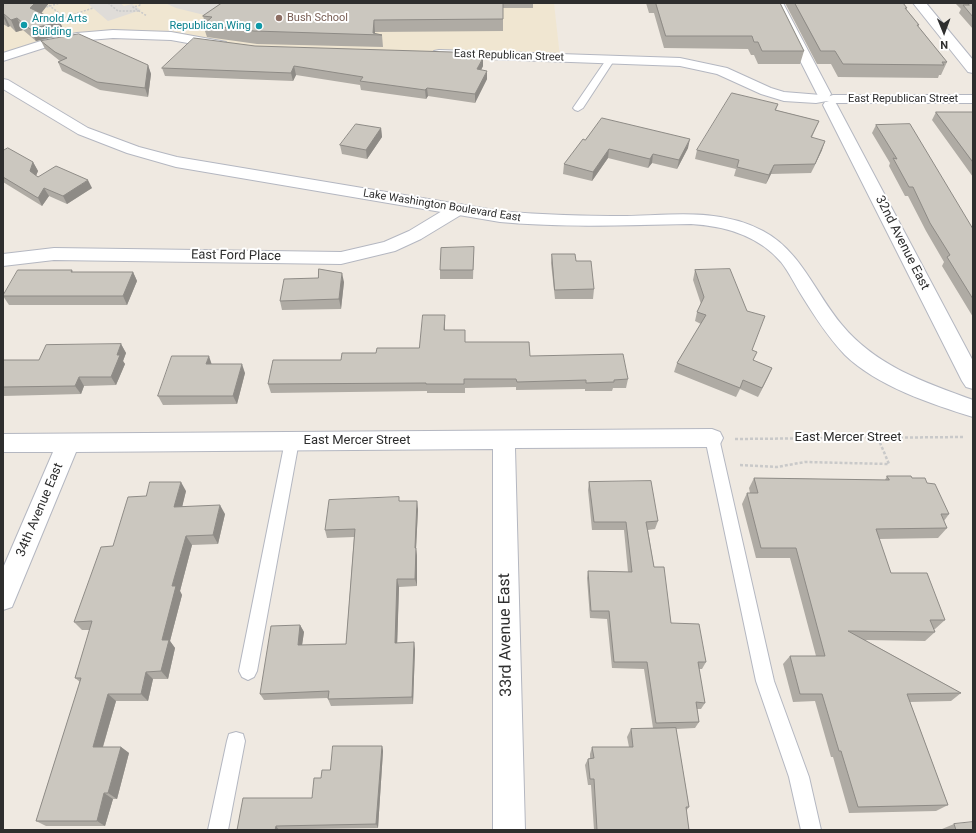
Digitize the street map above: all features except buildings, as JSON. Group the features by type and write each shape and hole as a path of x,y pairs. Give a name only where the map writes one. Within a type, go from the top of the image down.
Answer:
{"street":[{"name":"32nd Avenue East","path":"776,3 973,381"},
{"path":"919,3 973,69"},
{"path":"3,58 47,42 77,37 114,34 171,36 233,47"},
{"name":"East Republican Street","path":"425,54 680,62 727,73 759,88 779,95 800,99 973,99"},
{"name":"Lake Washington Boulevard East","path":"3,84 83,131 136,151 176,162 458,209 481,215 557,222 641,221 678,218 707,219 730,224 751,232 786,257 840,336 864,360 897,380 973,409"},
{"name":"East Ford Place","path":"3,260 54,254 341,258 389,247 458,209"},
{"name":"East Mercer Street","path":"3,444 722,438"},
{"name":"33rd Avenue East","path":"504,440 509,830"},
{"name":"34th Avenue East","path":"3,598 68,444"}],"lane":[{"path":"578,108 611,59"},
{"path":"722,438 765,681 799,777 811,830"},
{"path":"248,671 292,441"},
{"path":"218,830 236,741"}],"path":[{"path":"46,3 64,17"},
{"path":"39,9 60,3"},
{"path":"108,3 118,11 140,11"},
{"path":"135,6 141,5 139,3"},
{"path":"51,22 93,8"},
{"name":"East Mercer Street","path":"722,438 964,437"},
{"path":"740,465 777,467 805,462 889,464 878,438"}],"shaded area":[{"name":"Bush School","path":"3,3 554,3 560,57 300,51 113,34 3,56"},
{"path":"87,3 120,3 124,6 132,4 141,10 108,21"},
{"path":"165,3 297,3 220,19 176,8"}],"place":[{"name":"Bush School","path":"279,18"},
{"name":"Arnold Arts Building","path":"24,25"},
{"name":"Republican Wing","path":"259,26"}]}
